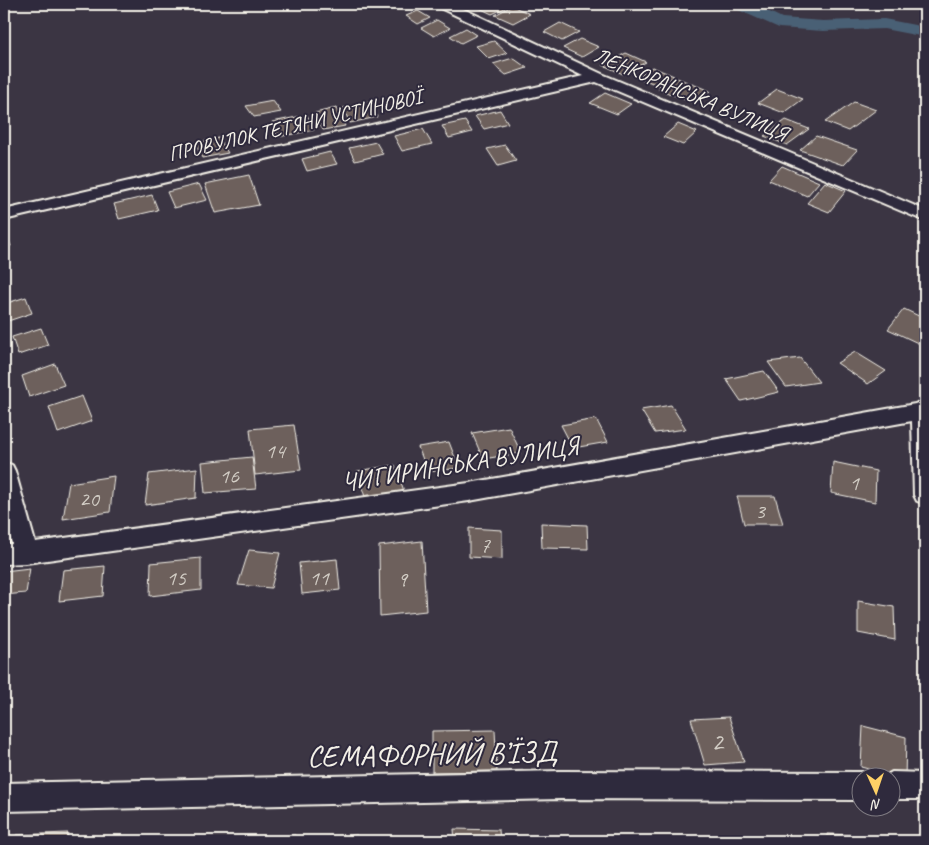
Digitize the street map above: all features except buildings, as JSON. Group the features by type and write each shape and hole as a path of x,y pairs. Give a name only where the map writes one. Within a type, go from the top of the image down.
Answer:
{"street":[{"name":"ЛЕНКОРАНСЬКА ВУЛИЦЯ","path":"443,4 597,77 925,216"},
{"name":"ПРОВУЛОК ТЕТЯНИ УСТИНОВОЇ","path":"4,214 597,77"},
{"path":"924,409 925,495"},
{"name":"ЧИГИРИНСЬКА ВУЛИЦЯ","path":"4,554 469,492 924,409"},
{"path":"4,471 26,552"},
{"name":"СЕМАФОРНИЙ В’ЇЗД","path":"4,797 560,785 852,786"},
{"path":"902,786 925,786"}],"waterway":[{"path":"740,4 779,23 823,26 884,24 925,32"}]}
